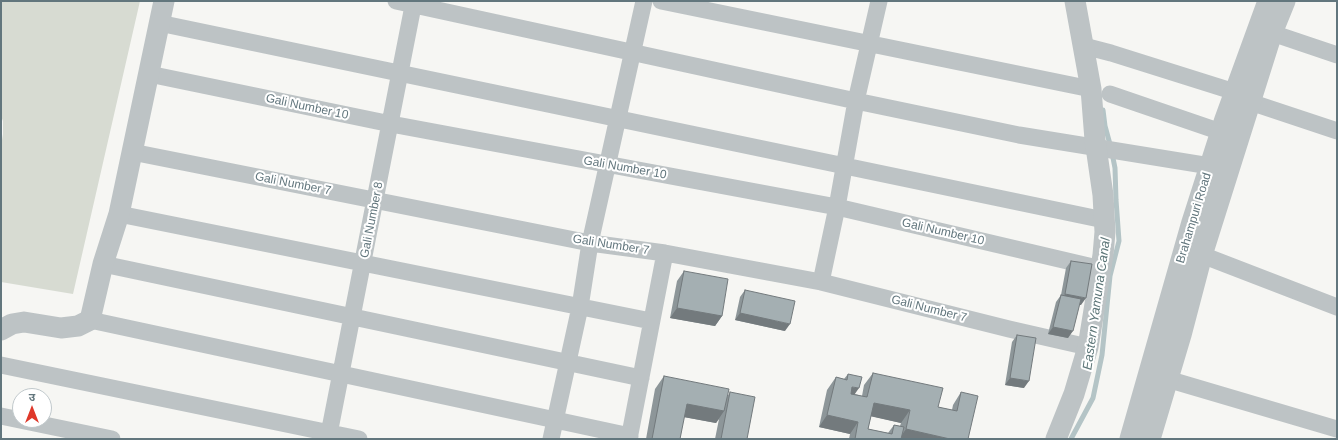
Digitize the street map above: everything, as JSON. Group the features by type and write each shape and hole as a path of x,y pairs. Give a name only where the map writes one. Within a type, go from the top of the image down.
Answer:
{"street":[{"path":"90,320 103,264 118,214 164,1"},
{"path":"396,1 414,3 856,101 1019,135 1219,170"},
{"path":"551,439 580,307 590,243 644,1"},
{"path":"661,1 1101,91 1221,132"},
{"path":"821,282 845,166 856,101 879,1"},
{"path":"1056,439 1074,394 1088,347 1101,268 1105,232 1103,195 1097,148 1101,91 1084,46 1074,1"},
{"name":"Brahampuri Road","path":"1150,439 1181,335 1202,255 1219,170 1243,97 1268,1"},
{"name":"Brahampuri Road","path":"1130,439 1192,222 1219,170 1221,132 1243,97 1285,1"},
{"name":"Gali Number 8","path":"328,436 364,263 414,3"},
{"path":"159,23 1104,220"},
{"path":"1272,33 1337,55"},
{"path":"1084,46 1111,53 1243,97 1337,131"},
{"name":"Gali Number 10","path":"149,74 391,124 837,207 1101,268"},
{"name":"Gali Number 7","path":"132,152 590,243 665,254 821,282 1088,347"},
{"path":"118,214 651,321"},
{"path":"1,330 12,324 24,322 62,328 78,326 90,320 554,420 630,438 651,321 665,254"},
{"path":"1202,255 1337,307"},
{"path":"103,264 352,318 641,378"},
{"path":"1,365 328,436 358,439"},
{"path":"1167,379 1337,429"},
{"path":"1,416 112,439"}],"shaded area":[{"path":"1,1 140,1 73,294 1,282 1,146 3,121 1,116"}],"building":[{"path":"1071,261 1092,264 1086,298 1065,294"},
{"path":"684,271 728,279 722,316 677,308"},
{"path":"745,290 795,301 790,324 740,313"},
{"path":"1061,295 1081,299 1073,331 1053,327"},
{"path":"1017,335 1036,338 1029,381 1010,378"},
{"path":"873,373 943,388 938,407 957,411 961,392 978,396 968,439 950,439 906,429 910,410 874,403 868,429 892,434 894,425 904,427 901,439 855,439 858,422 827,415 836,377 847,380 848,374 862,377 859,388 852,387 851,394 867,397"},
{"path":"664,376 729,389 724,411 687,404 680,439 652,439"},
{"path":"730,392 755,397 747,439 721,439"}],"waterway":[{"name":"Eastern Yamuna Canal","path":"1071,439 1093,398 1102,355 1110,276 1119,241 1115,168 1105,126 1103,110"}]}
